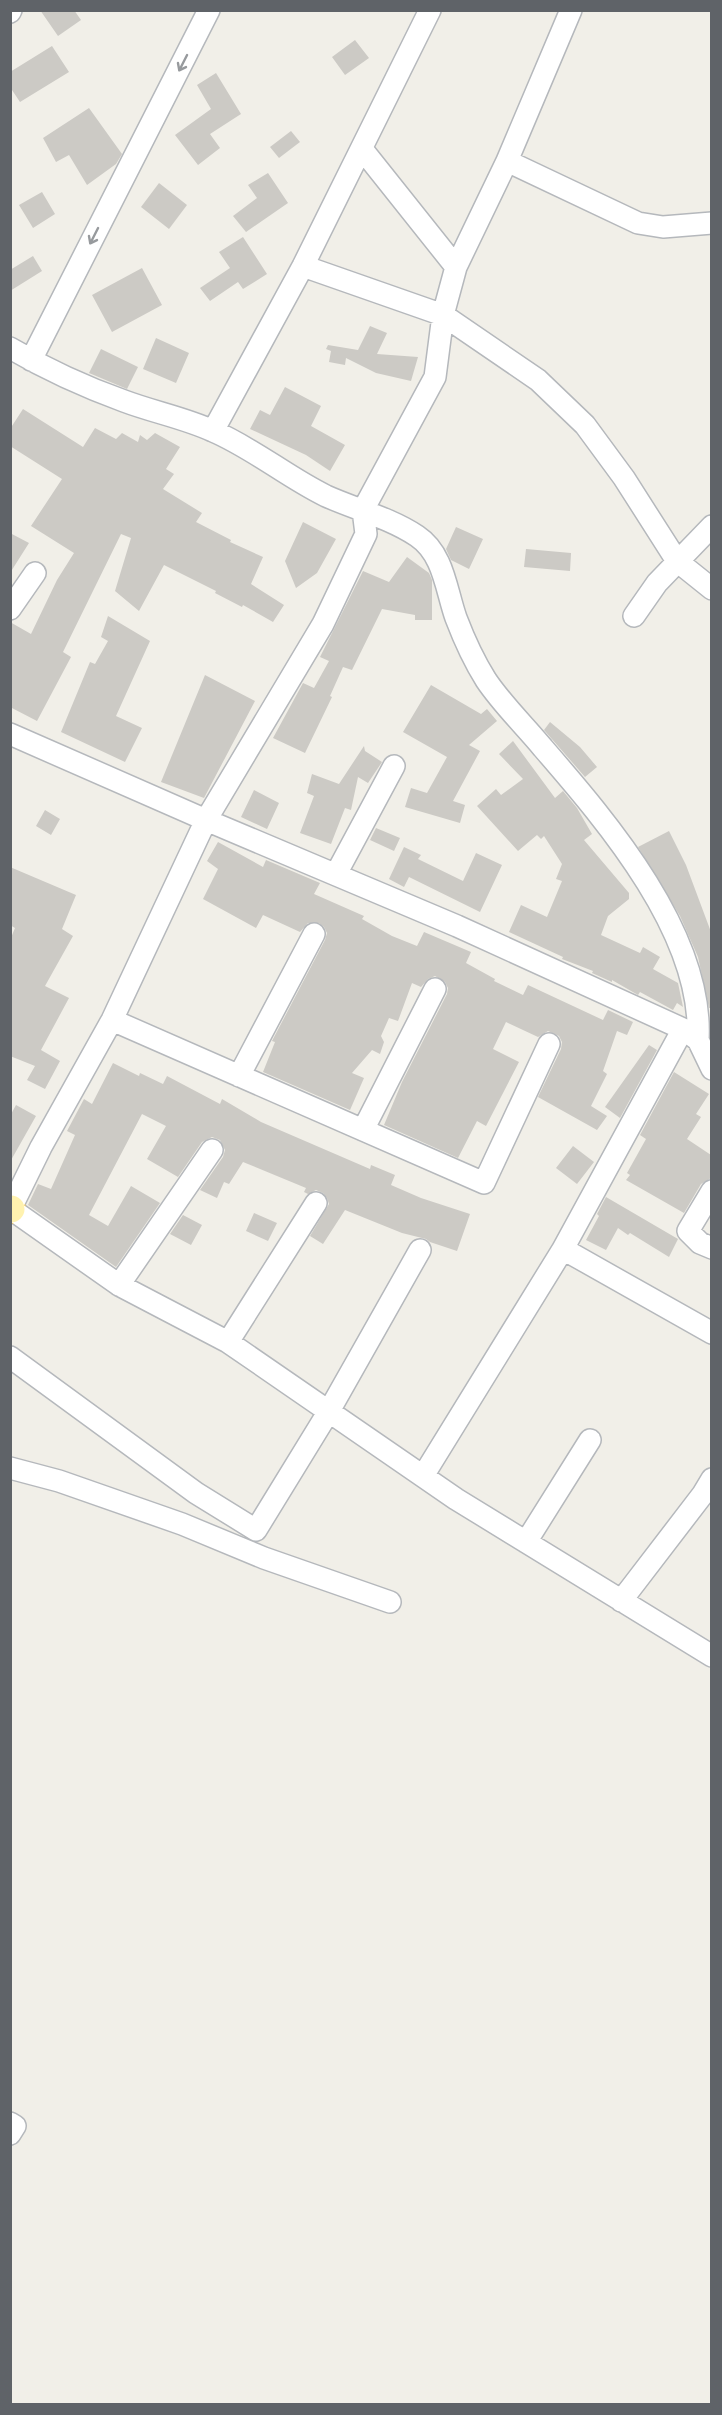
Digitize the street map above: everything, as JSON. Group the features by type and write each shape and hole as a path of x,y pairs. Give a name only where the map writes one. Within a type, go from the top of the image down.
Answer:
{"street":[{"path":"31,360 209,10"},
{"path":"213,431 303,266 430,10"},
{"path":"571,10 507,162 456,267 442,315 435,377 363,510 366,534 323,624 206,820 111,1020 41,1147 11,1209 119,1285 228,1342 423,1476 711,1656"},
{"path":"362,149 456,267"},
{"path":"507,162 638,223 663,227 711,223"},
{"path":"303,266 442,315 520,366 570,409 624,478 677,561 711,589"},
{"path":"10,348 31,360 122,401 213,431 326,495 416,535 430,548 441,567 461,629 486,680 616,836 641,873 684,956 700,1017 691,1035 423,1476"},
{"path":"634,616 645,597 711,526"},
{"path":"10,609 35,573"},
{"path":"10,734 457,926 691,1035 711,1069"},
{"path":"336,874 394,766"},
{"path":"238,1076 314,934"},
{"path":"363,1130 435,989"},
{"path":"111,1020 484,1183 549,1044"},
{"path":"119,1285 212,1150"},
{"path":"711,1191 688,1231 700,1243 711,1248"},
{"path":"228,1342 316,1203"},
{"path":"563,1249 711,1334"},
{"path":"10,1357 196,1493 256,1530 329,1411 420,1251"},
{"path":"526,1542 590,1440"},
{"path":"10,1467 182,1524 264,1558 390,1602"},
{"path":"621,1601 703,1494 711,1479"},
{"path":"10,2123 15,2126 10,2134"}],"building":[{"path":"40,10 74,10 81,20 58,36"},
{"path":"355,40 369,58 345,75 332,57"},
{"path":"52,46 69,72 20,102 10,87 10,72"},
{"path":"216,73 241,114 210,134 220,148 198,165 175,135 211,109 197,85"},
{"path":"89,108 122,154 116,164 87,185 69,155 56,162 43,138"},
{"path":"291,131 300,142 279,158 270,147"},
{"path":"268,173 288,203 246,232 233,216 257,198 248,185"},
{"path":"159,183 187,205 169,229 141,207"},
{"path":"42,192 55,214 33,228 19,205"},
{"path":"243,237 267,274 243,289 238,282 210,301 200,288 230,268 219,252"},
{"path":"33,256 42,271 10,291 10,270"},
{"path":"142,268 162,305 112,332 92,295"},
{"path":"370,326 387,333 377,354 418,357 411,381 376,373 346,358 345,365 329,362 331,351 326,349 328,345 358,350"},
{"path":"156,338 189,353 176,383 143,369"},
{"path":"101,349 138,367 127,389 89,373"},
{"path":"285,387 321,406 311,426 345,445 330,471 306,455 250,429 260,410 270,415"},
{"path":"23,409 83,447 95,428 116,439 122,433 138,442 140,435 147,440 155,433 180,447 166,469 174,474 163,489 202,513 196,522 231,540 230,542 263,557 251,584 284,605 273,622 164,565 139,611 115,591 131,538 121,534 63,652 71,657 37,721 10,707 10,622 31,634 57,580 74,553 31,526 62,479 10,446 10,429"},
{"path":"303,522 336,539 317,573 296,588 285,561"},
{"path":"456,527 483,539 469,569 451,560 446,549"},
{"path":"10,533 29,543 10,573"},
{"path":"526,549 571,553 570,571 524,567"},
{"path":"407,557 429,573 432,580 432,620 415,620 415,615 382,609 352,670 343,667 330,696 332,697 305,753 273,738 303,683 314,688 329,661 320,657 363,571 389,582"},
{"path":"108,616 150,641 116,716 142,728 125,762 61,732 90,662 95,664 108,641 101,637"},
{"path":"205,675 255,701 204,798 161,782"},
{"path":"431,685 481,714 487,709 497,721 469,745 480,751 453,801 465,805 460,823 405,807 411,788 427,793 447,757 403,732"},
{"path":"550,722 580,747 597,767 585,777 544,730"},
{"path":"513,741 555,798 563,791 577,808 592,834 584,840 629,893 629,899 608,916 601,935 640,953 643,947 660,957 653,969 678,983 683,1007 677,1003 673,1010 640,992 638,995 612,980 612,982 592,973 593,971 562,959 563,957 509,932 521,905 547,917 562,881 556,879 562,864 544,836 541,839 537,835 518,851 477,806 496,789 501,795 523,779 499,754"},
{"path":"364,746 365,751 382,762 368,783 358,777 351,810 345,808 331,844 300,833 314,796 307,793 312,774 339,784"},
{"path":"254,790 279,803 267,829 241,817"},
{"path":"45,810 60,819 51,835 36,826"},
{"path":"376,828 400,838 394,851 370,840"},
{"path":"669,831 686,865 711,932 711,1008 709,1008 698,957 680,916 638,847"},
{"path":"218,842 263,867 266,860 320,883 314,894 364,916 362,919 392,936 417,946 424,932 471,952 466,963 495,979 494,981 523,995 528,985 603,1020 608,1010 633,1022 627,1035 617,1031 603,1071 607,1074 591,1106 607,1116 597,1130 538,1097 561,1049 562,1042 559,1036 548,1031 538,1037 506,1022 493,1049 519,1062 486,1126 477,1121 458,1158 384,1125 402,1082 447,994 448,988 445,982 435,976 428,979 421,987 412,983 398,1021 389,1018 381,1036 384,1042 380,1054 372,1050 352,1073 364,1078 350,1110 263,1072 275,1042 272,1041 327,933 319,923 308,923 300,932 263,915 256,928 203,899 218,869 207,861"},
{"path":"404,847 421,855 418,859 463,881 476,853 502,865 480,912 409,877 404,887 389,879"},
{"path":"10,867 76,895 62,929 73,936 45,986 69,998 41,1050 60,1061 45,1089 27,1080 35,1066 10,1056 10,940 15,928 10,925"},
{"path":"649,1045 657,1050 620,1118 605,1107"},
{"path":"113,1063 139,1076 140,1073 163,1084 167,1076 220,1104 222,1099 261,1122 370,1169 371,1165 395,1175 391,1185 421,1198 470,1214 457,1251 402,1233 345,1210 323,1244 310,1236 329,1204 323,1193 316,1190 308,1194 304,1192 306,1188 243,1162 229,1184 224,1182 217,1198 200,1190 223,1157 225,1150 220,1140 212,1137 202,1142 178,1177 147,1159 166,1126 142,1114 89,1215 108,1226 131,1186 160,1203 116,1267 28,1205 38,1184 51,1189 75,1135 67,1131 84,1099 92,1104"},
{"path":"674,1072 709,1094 696,1114 701,1117 687,1139 711,1155 711,1178 701,1184 684,1213 626,1180 630,1175 627,1173 646,1139 640,1135"},
{"path":"16,1105 36,1116 10,1162 10,1116"},
{"path":"573,1146 594,1162 577,1184 556,1168"},
{"path":"606,1197 678,1239 669,1257 618,1228 606,1250 586,1240"},
{"path":"254,1213 277,1223 268,1241 246,1231"},
{"path":"183,1215 202,1225 191,1245 170,1234"}]}
